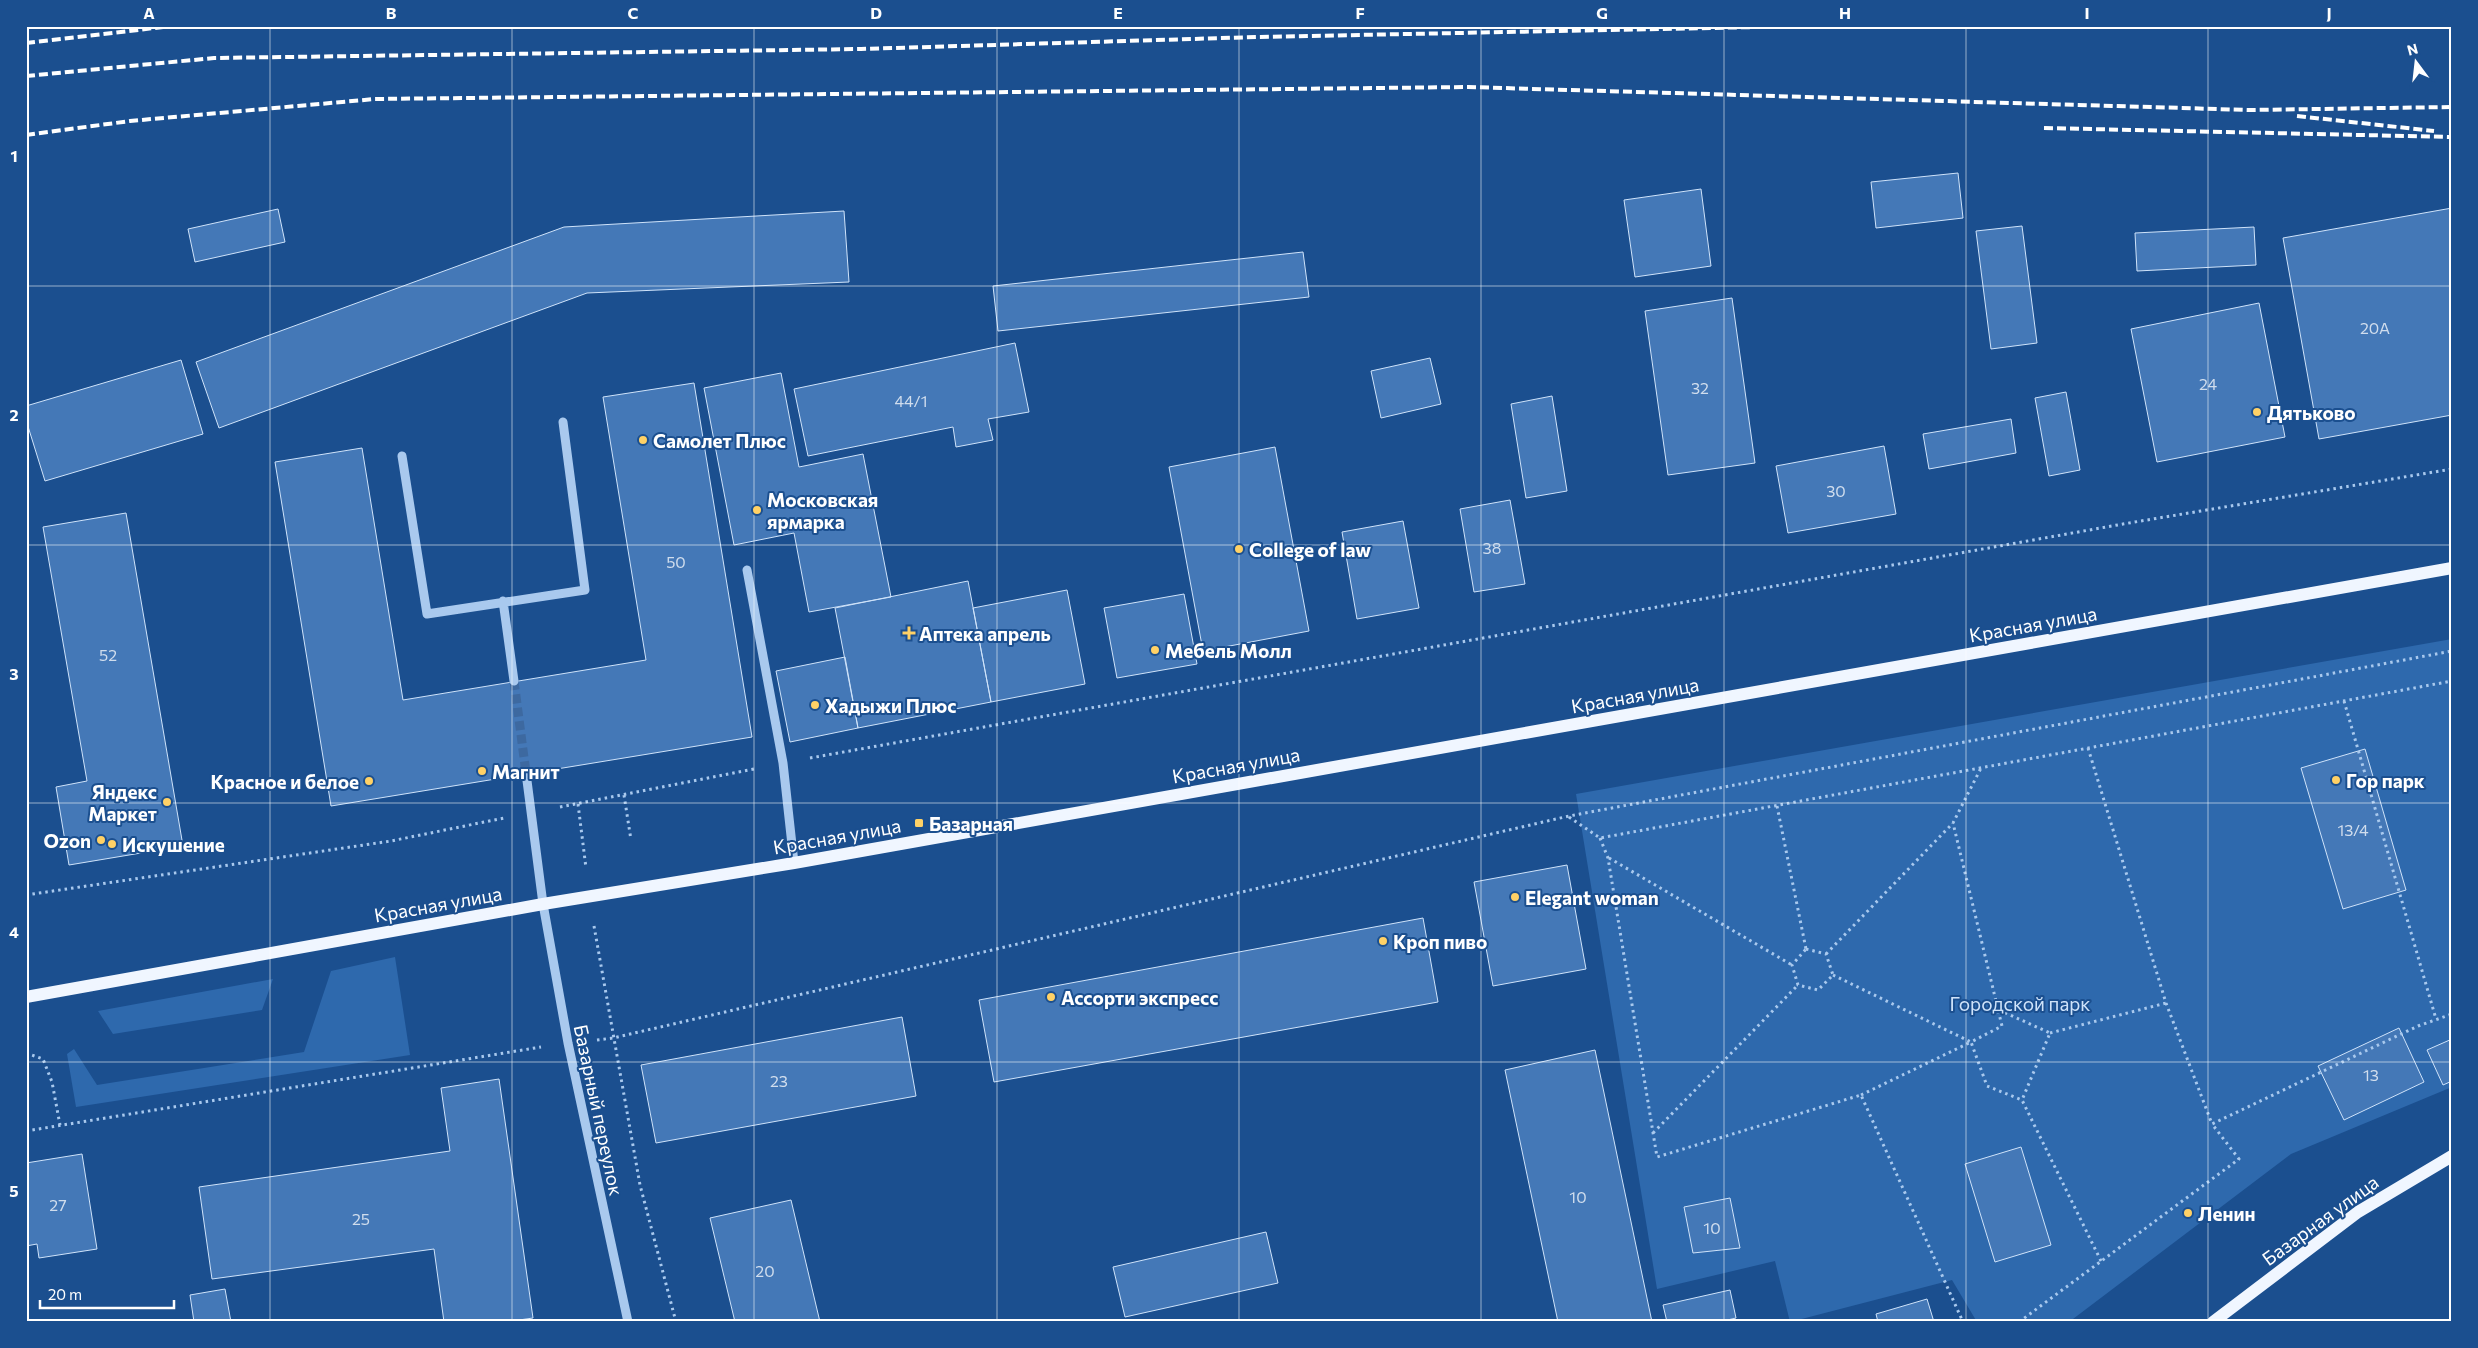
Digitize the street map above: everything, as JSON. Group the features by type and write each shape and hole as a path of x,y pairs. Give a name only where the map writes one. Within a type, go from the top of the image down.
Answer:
{"main road":[{"name":"Красная улица","path":"26,997 543,904 794,863 2452,568"},
{"name":"Базарная улица","path":"2214,1322 2358,1212 2452,1156"}],"street":[{"path":"402,456 428,614 503,601 585,590 563,422"},
{"path":"747,570 783,763 794,863"},
{"path":"503,601 514,681"},
{"name":"Базарный переулок","path":"526,774 543,904 568,1043 628,1322"}],"path":[{"path":"26,895 391,841 783,763 2025,542 2452,469"},
{"path":"26,1131 568,1043 613,1038 1569,816 2452,652"},
{"path":"1600,838 2452,681"},
{"path":"2344,701 2436,1020"},
{"path":"2019,1322 2239,1159 2212,1124 2166,1003 2088,748"},
{"path":"1826,954 1953,823 1981,768"},
{"path":"624,795 631,840"},
{"path":"578,804 589,896 640,1185 676,1322"},
{"path":"1776,806 1806,949"},
{"path":"1569,816 1600,838 1608,858 1657,1157 1862,1095 2002,1026 1953,823"},
{"path":"1608,858 1792,965 1798,985"},
{"path":"1806,949 1826,954"},
{"path":"1792,965 1806,949"},
{"path":"1826,954 1833,975 1971,1042 1986,1086 2022,1100 2101,1261"},
{"path":"1798,985 1818,990 1833,975"},
{"path":"1653,1133 1798,985"},
{"path":"1998,1010 2050,1033 2166,1003"},
{"path":"2212,1124 2418,1026 2452,1014"},
{"path":"2022,1100 2050,1033"},
{"path":"26,1052 43,1059 52,1082 60,1125"},
{"path":"1862,1095 1963,1322"}],"green space":[{"name":"Городской парк","path":"2452,639 2452,1087 2291,1154 2069,1322 1977,1322 1952,1280 1790,1322 1775,1261 1657,1289 1576,794"},
{"path":"395,957 410,1055 76,1107 67,1054 74,1049 97,1085 304,1052 331,971"},
{"path":"273,979 262,1010 113,1034 98,1011"}],"building":[{"path":"1958,173 1963,218 1876,228 1871,182"},
{"path":"1701,189 1711,266 1635,277 1624,200"},
{"path":"2452,208 2452,415 2319,439 2283,238"},
{"path":"278,209 285,242 195,262 188,229"},
{"path":"844,211 849,282 587,293 219,428 196,362 564,227"},
{"path":"2022,226 2037,343 1991,349 1976,231"},
{"path":"2254,227 2256,265 2137,271 2135,233"},
{"path":"1303,252 1309,297 998,331 993,286"},
{"path":"1732,298 1755,463 1668,475 1645,311"},
{"path":"2259,303 2285,437 2157,462 2131,329"},
{"path":"1015,343 1029,412 988,419 993,440 956,447 953,427 808,456 794,389"},
{"path":"1430,358 1441,404 1381,418 1371,371"},
{"path":"181,360 203,434 45,481 26,420 26,406"},
{"path":"781,373 799,467 863,454 891,597 809,612 794,533 734,545 704,388"},
{"path":"694,383 752,737 331,806 275,462 362,448 403,700 646,660 603,397"},
{"path":"2066,392 2080,470 2049,476 2035,398"},
{"path":"1552,396 1567,491 1526,498 1511,404"},
{"path":"2011,419 2016,453 1929,469 1923,434"},
{"path":"1884,446 1896,514 1788,533 1776,466"},
{"name":"College of law","path":"1275,447 1309,631 1203,651 1169,467"},
{"path":"1510,500 1525,584 1474,592 1460,509"},
{"path":"126,513 183,846 69,865 56,787 87,781 43,527"},
{"path":"1403,521 1419,608 1357,619 1342,532"},
{"name":"Аптека апрель","path":"968,581 991,702 858,728 835,608"},
{"path":"1067,590 1085,684 991,702 973,608"},
{"path":"1184,594 1197,664 1117,678 1104,608"},
{"path":"845,657 858,728 790,742 776,671"},
{"path":"2365,749 2406,890 2343,909 2301,768"},
{"path":"1567,865 1586,969 1493,986 1474,882"},
{"path":"1423,918 1438,1002 994,1082 979,1000"},
{"path":"902,1017 916,1096 656,1143 641,1065"},
{"path":"2399,1028 2424,1082 2344,1120 2318,1066"},
{"path":"2452,1039 2452,1081 2443,1085 2427,1050"},
{"path":"1595,1050 1652,1322 1558,1322 1505,1070"},
{"path":"499,1079 533,1318 505,1322 444,1322 434,1249 212,1279 199,1187 450,1151 441,1088"},
{"path":"2021,1147 2051,1245 1995,1262 1965,1164"},
{"path":"82,1154 97,1249 39,1258 37,1244 26,1246 26,1163"},
{"path":"1730,1198 1740,1248 1693,1253 1684,1207"},
{"path":"791,1200 820,1322 735,1322 710,1218"},
{"path":"1266,1232 1278,1283 1125,1317 1113,1267"},
{"path":"225,1289 231,1322 194,1322 190,1295"},
{"path":"1730,1290 1736,1318 1719,1322 1667,1322 1663,1305"},
{"path":"1927,1299 1934,1322 1878,1322 1876,1314"}],"tunnel":[{"path":"514,681 526,773"}],"railway":[{"path":"26,43 163,27 208,26"},
{"path":"26,76 214,58 861,49 1257,37 1809,26"},
{"path":"26,135 130,121 375,99 1468,87 2250,110 2452,107"},
{"path":"2297,116 2434,131"},
{"path":"2044,128 2452,137"}],"place":[{"name":"Дятьково","path":"2257,412"},
{"name":"Самолет Плюс","path":"643,440"},
{"name":"Московская ярмарка","path":"757,510"},
{"name":"College of law","path":"1239,549"},
{"name":"Аптека апрель","path":"909,633"},
{"name":"Мебель Молл","path":"1155,650"},
{"name":"Хадыжи Плюс","path":"815,705"},
{"name":"Магнит","path":"482,771"},
{"name":"Гор парк","path":"2336,780"},
{"name":"Красное и белое","path":"369,781"},
{"name":"Яндекс Маркет","path":"167,802"},
{"name":"Базарная","path":"919,823"},
{"name":"Ozon","path":"101,840"},
{"name":"Искушение","path":"112,844"},
{"name":"Elegant woman","path":"1515,897"},
{"name":"Кроп пиво","path":"1383,941"},
{"name":"Ассорти экспресс","path":"1051,997"},
{"name":"Ленин","path":"2188,1213"}]}
